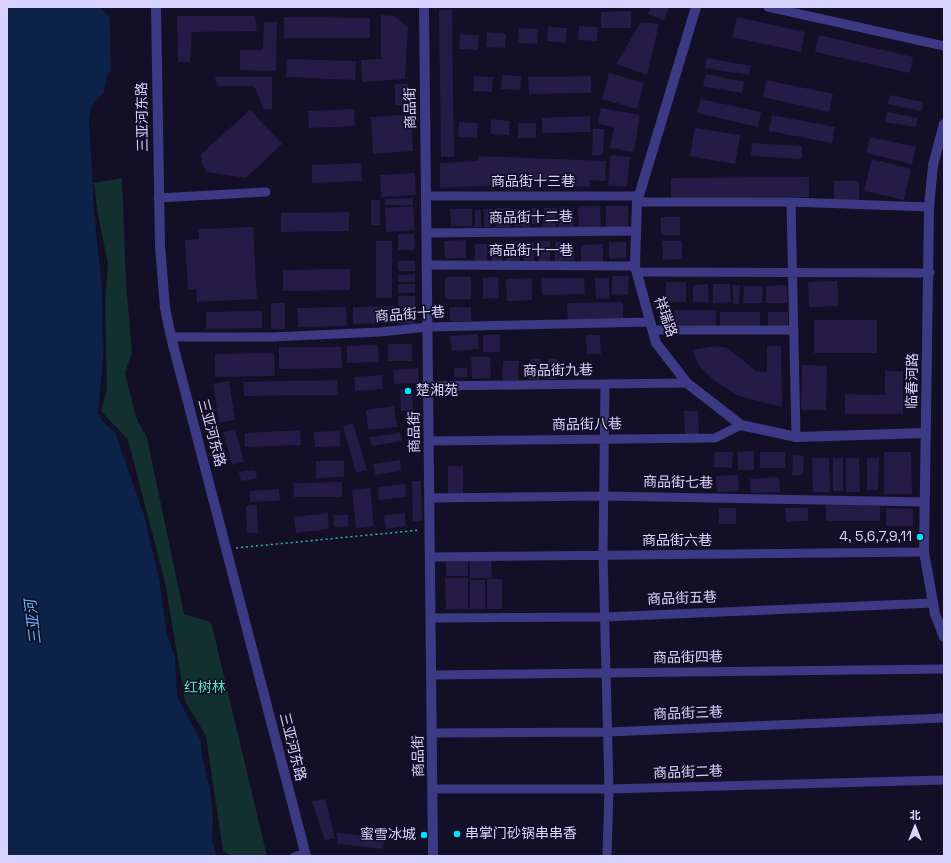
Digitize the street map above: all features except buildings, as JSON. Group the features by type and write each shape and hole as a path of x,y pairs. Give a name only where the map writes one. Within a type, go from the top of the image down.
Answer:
{"street":[{"name":"三亚河东路","path":"156,7 158,198 165,308 171,337 305,854"},
{"name":"商品街","path":"424,7 434,789 433,856"},
{"name":"祥瑞路","path":"696,7 638,199 636,269 656,343 687,383 741,425 796,437 926,433"},
{"path":"768,7 944,46"},
{"name":"临春河路","path":"944,124 933,165 929,207 930,273 924,552 935,614 944,637"},
{"path":"158,198 266,192"},
{"name":"商品街十三巷","path":"426,196 791,202 929,207"},
{"path":"791,202 796,437"},
{"name":"商品街十二巷","path":"427,233 636,231"},
{"name":"商品街十一巷","path":"427,265 930,273"},
{"name":"商品街十巷","path":"171,337 272,337 380,332 428,327 651,326 794,330"},
{"name":"商品街九巷","path":"429,386 687,383"},
{"path":"605,384 603,555 609,789 607,856"},
{"name":"商品街八巷","path":"429,441 715,438 741,425"},
{"name":"商品街七巷","path":"430,498 604,496 925,502"},
{"name":"商品街六巷","path":"431,557 924,552"},
{"name":"商品街五巷","path":"432,618 604,617 933,603"},
{"name":"商品街四巷","path":"432,674 944,669"},
{"name":"商品街三巷","path":"433,733 607,732 944,718"},
{"name":"商品街二巷","path":"434,789 609,789 944,780"},
{"path":"294,856 305,854"}],"path":[{"path":"227,549 430,528"}],"green space":[{"name":"红树林","path":"122,178 126,283 132,352 125,373 136,417 147,438 184,614 211,622 267,856 232,856 223,851 206,736 185,701 165,582 128,440 101,411 107,389 105,302 108,264 98,215 94,183"}],"water":[{"name":"三亚河","path":"7,7 99,7 109,16 111,70 107,76 104,92 91,107 89,119 94,212 102,287 103,360 98,412 102,421 115,432 144,515 159,579 167,635 175,656 177,696 201,741 202,755 210,790 213,817 212,841 217,856 7,856"}],"place":[{"name":"楚湘苑","path":"408,391"},
{"name":"4, 5,6,7,9,11","path":"920,537"},
{"name":"串掌门砂锅串串香","path":"457,834"},
{"name":"蜜雪冰城","path":"424,835"}]}
